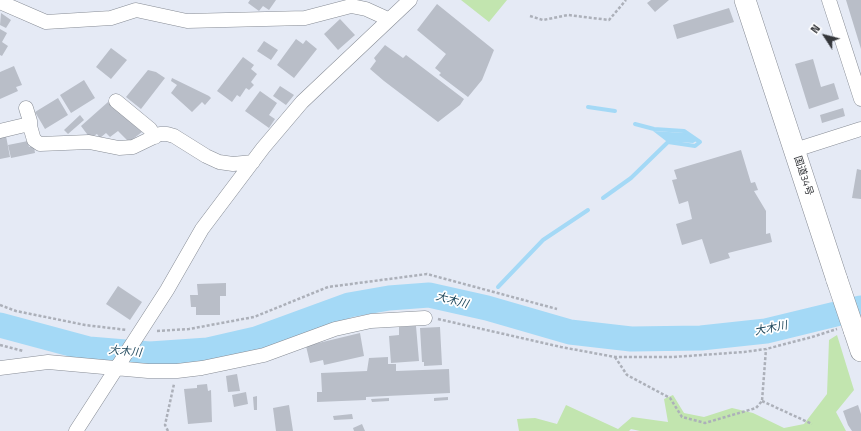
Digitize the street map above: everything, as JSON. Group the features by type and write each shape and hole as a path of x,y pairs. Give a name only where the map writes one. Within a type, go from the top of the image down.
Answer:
{"highway":[{"name":"国道34号","path":"745,0 837,280 848,329 861,351"}],"street":[{"path":"76,431 167,290 202,229 252,162 302,102 410,0"},
{"path":"829,0 861,99"},
{"path":"0,2 46,22 111,18 136,10 187,21 306,18 351,6 366,8 388,20"},
{"path":"116,101 150,129 155,137"},
{"path":"26,108 34,140 40,144 89,142 119,148 132,147 155,137 167,134 174,136 206,156 219,162 233,164 252,162"},
{"path":"0,130 25,125 30,126"},
{"path":"795,150 861,129"},
{"path":"0,368 48,362 118,365 177,371 202,368 264,355 335,329 371,321 425,318"}],"path":[{"path":"530,16 543,20 568,15 609,20 626,0"},
{"path":"0,305 16,311 138,334 189,329 254,317 328,288 427,274 557,309"},
{"path":"425,318 449,320 539,342 615,357 673,357 766,349 848,329"},
{"path":"615,357 627,375 670,398 682,417 705,423 756,408 762,401 766,349"},
{"path":"168,431 165,425 177,371"},
{"path":"762,401 812,424"}],"green space":[{"path":"461,0 507,0 489,22"},
{"path":"837,335 854,390 836,412 846,431 640,431 631,429 629,431 519,431 517,419 535,418 557,424 566,405 618,429 632,417 668,422 664,399 673,395 684,413 704,417 732,408 753,413 784,428 804,424 827,394 829,340"}],"water":[{"path":"653,131 685,133 698,140 693,143 666,141"}],"building":[{"path":"250,0 276,0 269,10 263,6 259,11 248,3"},
{"path":"651,0 669,0 655,12 647,3"},
{"path":"846,0 861,0 861,49"},
{"path":"437,4 494,50 482,80 468,97 439,75 441,73 435,68 446,54 417,30"},
{"path":"729,8 734,22 677,39 673,25"},
{"path":"1,13 11,20 6,28 0,25"},
{"path":"340,19 355,35 338,50 324,34"},
{"path":"0,29 7,33 2,42 8,46 2,56 0,55"},
{"path":"296,39 303,44 306,40 317,49 294,78 277,65"},
{"path":"264,41 278,50 271,60 257,51"},
{"path":"385,45 403,58 406,55 464,99 460,105 438,122 384,81 370,69 376,61 374,58"},
{"path":"111,48 127,60 111,79 96,67"},
{"path":"243,57 254,65 251,69 257,74 251,82 254,85 249,90 246,88 240,97 237,95 232,102 217,91"},
{"path":"813,59 821,87 834,83 839,99 809,109 795,64"},
{"path":"14,66 22,85 16,87 18,91 0,99 0,72"},
{"path":"148,70 156,72 165,78 141,109 126,97"},
{"path":"172,78 211,98 205,105 202,102 192,112 171,93 177,85 171,81"},
{"path":"84,80 95,98 71,113 60,95"},
{"path":"280,86 294,95 286,105 273,96"},
{"path":"260,91 277,103 269,115 275,119 269,128 245,111"},
{"path":"58,98 68,115 45,129 35,112"},
{"path":"108,102 142,132 129,142 118,131 110,137 106,133 100,138 97,134 90,138 81,126"},
{"path":"843,108 845,116 822,123 820,115"},
{"path":"80,115 84,120 68,134 64,130"},
{"path":"6,136 10,157 0,159 0,137"},
{"path":"28,141 29,147 34,146 35,153 11,158 8,145"},
{"path":"741,150 751,183 755,182 758,190 754,191 766,211 766,234 770,233 772,242 728,253 730,258 710,264 702,239 682,245 676,224 692,219 688,201 679,204 672,180 677,179 674,170"},
{"path":"857,169 861,170 861,199 852,198"},
{"path":"226,283 226,296 220,296 220,315 196,315 196,307 191,307 190,295 198,295 197,284"},
{"path":"118,286 142,302 130,320 106,304"},
{"path":"416,326 419,361 391,363 389,336 399,335 399,327"},
{"path":"440,327 442,365 424,366 424,362 422,362 420,328"},
{"path":"360,333 364,356 324,365 323,360 310,363 306,346"},
{"path":"388,357 388,364 396,364 396,371 449,369 450,393 366,397 366,400 317,402 317,392 322,392 321,373 367,371 369,358"},
{"path":"237,374 240,391 228,392 226,376"},
{"path":"207,384 208,391 211,390 212,422 188,424 184,389 197,388 197,385"},
{"path":"246,392 248,404 234,407 232,395"},
{"path":"257,396 257,410 254,410 253,397"},
{"path":"448,397 448,400 434,401 434,398"},
{"path":"389,398 389,401 372,402 371,399"},
{"path":"289,405 293,431 276,431 273,408"},
{"path":"858,405 861,414 861,431 852,431 843,411"},
{"path":"352,414 353,419 334,420 333,416"},
{"path":"362,424 365,431 354,431 353,428"}],"waterway":[{"path":"588,107 615,111"},
{"path":"603,198 631,178 668,142 695,146 700,142 684,131 654,129 635,124"},
{"path":"498,287 543,240 588,210"},
{"name":"大木川","path":"0,325 89,349 150,354 208,350 256,339 349,305 389,298 429,295 487,308 570,332 631,339 701,338 766,331 861,308"}]}
